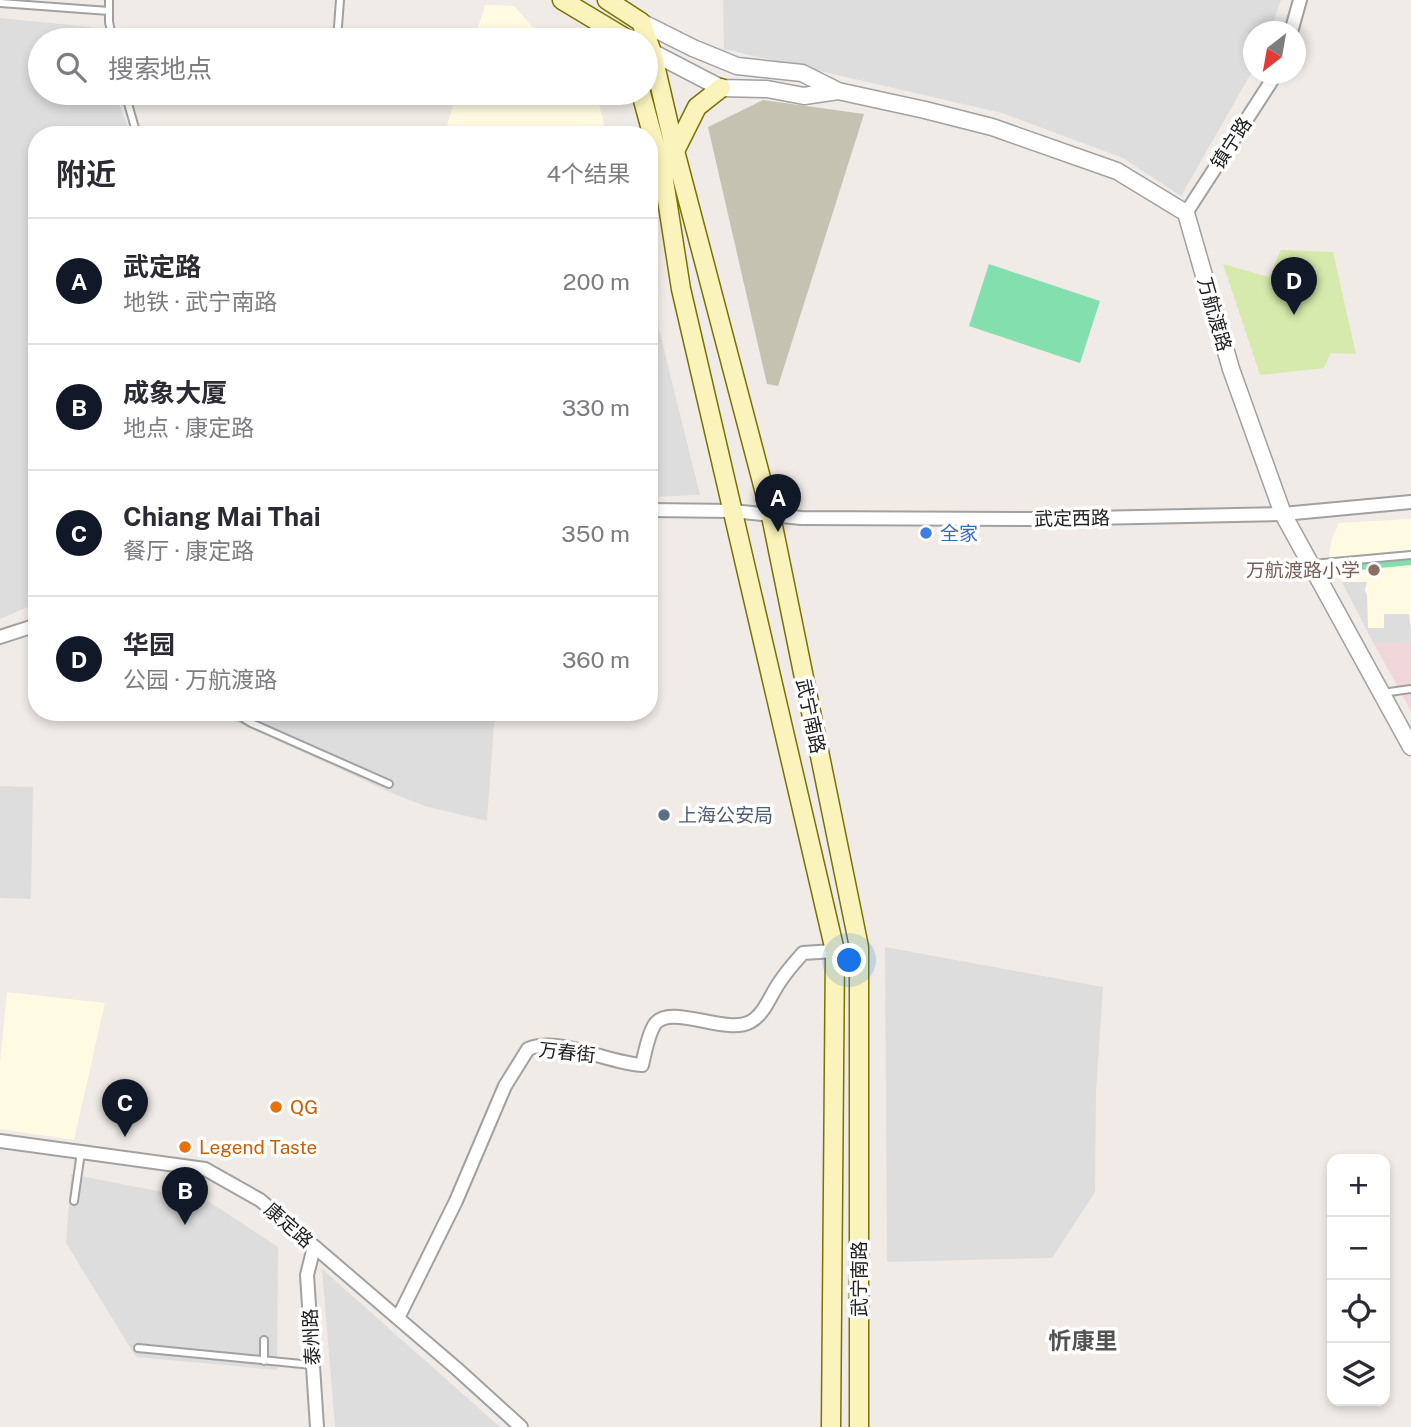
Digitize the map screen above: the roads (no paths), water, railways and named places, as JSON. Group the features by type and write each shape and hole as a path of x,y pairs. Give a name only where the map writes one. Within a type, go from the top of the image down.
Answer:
{"main road":[{"path":"562,0 608,28"},
{"path":"614,4 623,28"},
{"path":"614,4 641,22"},
{"name":"武宁南路","path":"641,22 643,28"},
{"name":"武宁南路","path":"658,86 771,516 859,947 859,1427"},
{"path":"675,151 697,107 721,88"},
{"name":"武宁南路","path":"644,105 650,126"},
{"name":"武宁南路","path":"658,156 681,289 835,951 831,1427"}],"street":[{"path":"1294,21 1300,0"},
{"path":"641,22 653,28"},
{"path":"658,30 737,66 803,72 838,91 992,127 1117,171 1186,213"},
{"path":"658,56 721,88 766,89 804,96 838,91"},
{"name":"镇宁路","path":"1186,213 1270,84"},
{"name":"万航渡路","path":"1186,213 1231,369 1283,514 1411,747"},
{"name":"武定西路","path":"658,510 733,511 771,516 1042,519 1283,514 1411,502"},
{"path":"0,638 28,628"},
{"name":"万春街","path":"398,1318 456,1201 505,1086 528,1049 540,1046 581,1050 630,1065 642,1065 653,1027 660,1019 674,1016 743,1025 758,1016 779,982 803,953 835,951"},
{"name":"康定路","path":"0,1141 205,1169 260,1200 521,1427"},
{"name":"泰州路","path":"314,1247 307,1275 317,1427"}],"lane":[{"path":"109,0 110,28"},
{"path":"338,28 340,0"},
{"path":"0,3 109,11"},
{"path":"128,105 134,126"},
{"path":"1310,564 1411,555"},
{"path":"1380,693 1411,689"},
{"path":"248,721 389,784"},
{"path":"74,1201 81,1152"},
{"path":"264,1340 264,1361"},
{"path":"138,1348 312,1365"}],"place":[{"name":"华园","path":"1294,315"},
{"name":"武定路","path":"778,532"},
{"name":"全家","path":"926,533"},
{"name":"万航渡路小学","path":"1374,570"},
{"name":"上海公安局","path":"664,815"},
{"name":"QG","path":"276,1107"},
{"name":"Chiang Mai Thai","path":"125,1137"},
{"name":"Legend Taste","path":"185,1147"},
{"name":"成象大厦","path":"185,1225"}],"district":[{"name":"忻康里","path":"1083,1341"}]}
